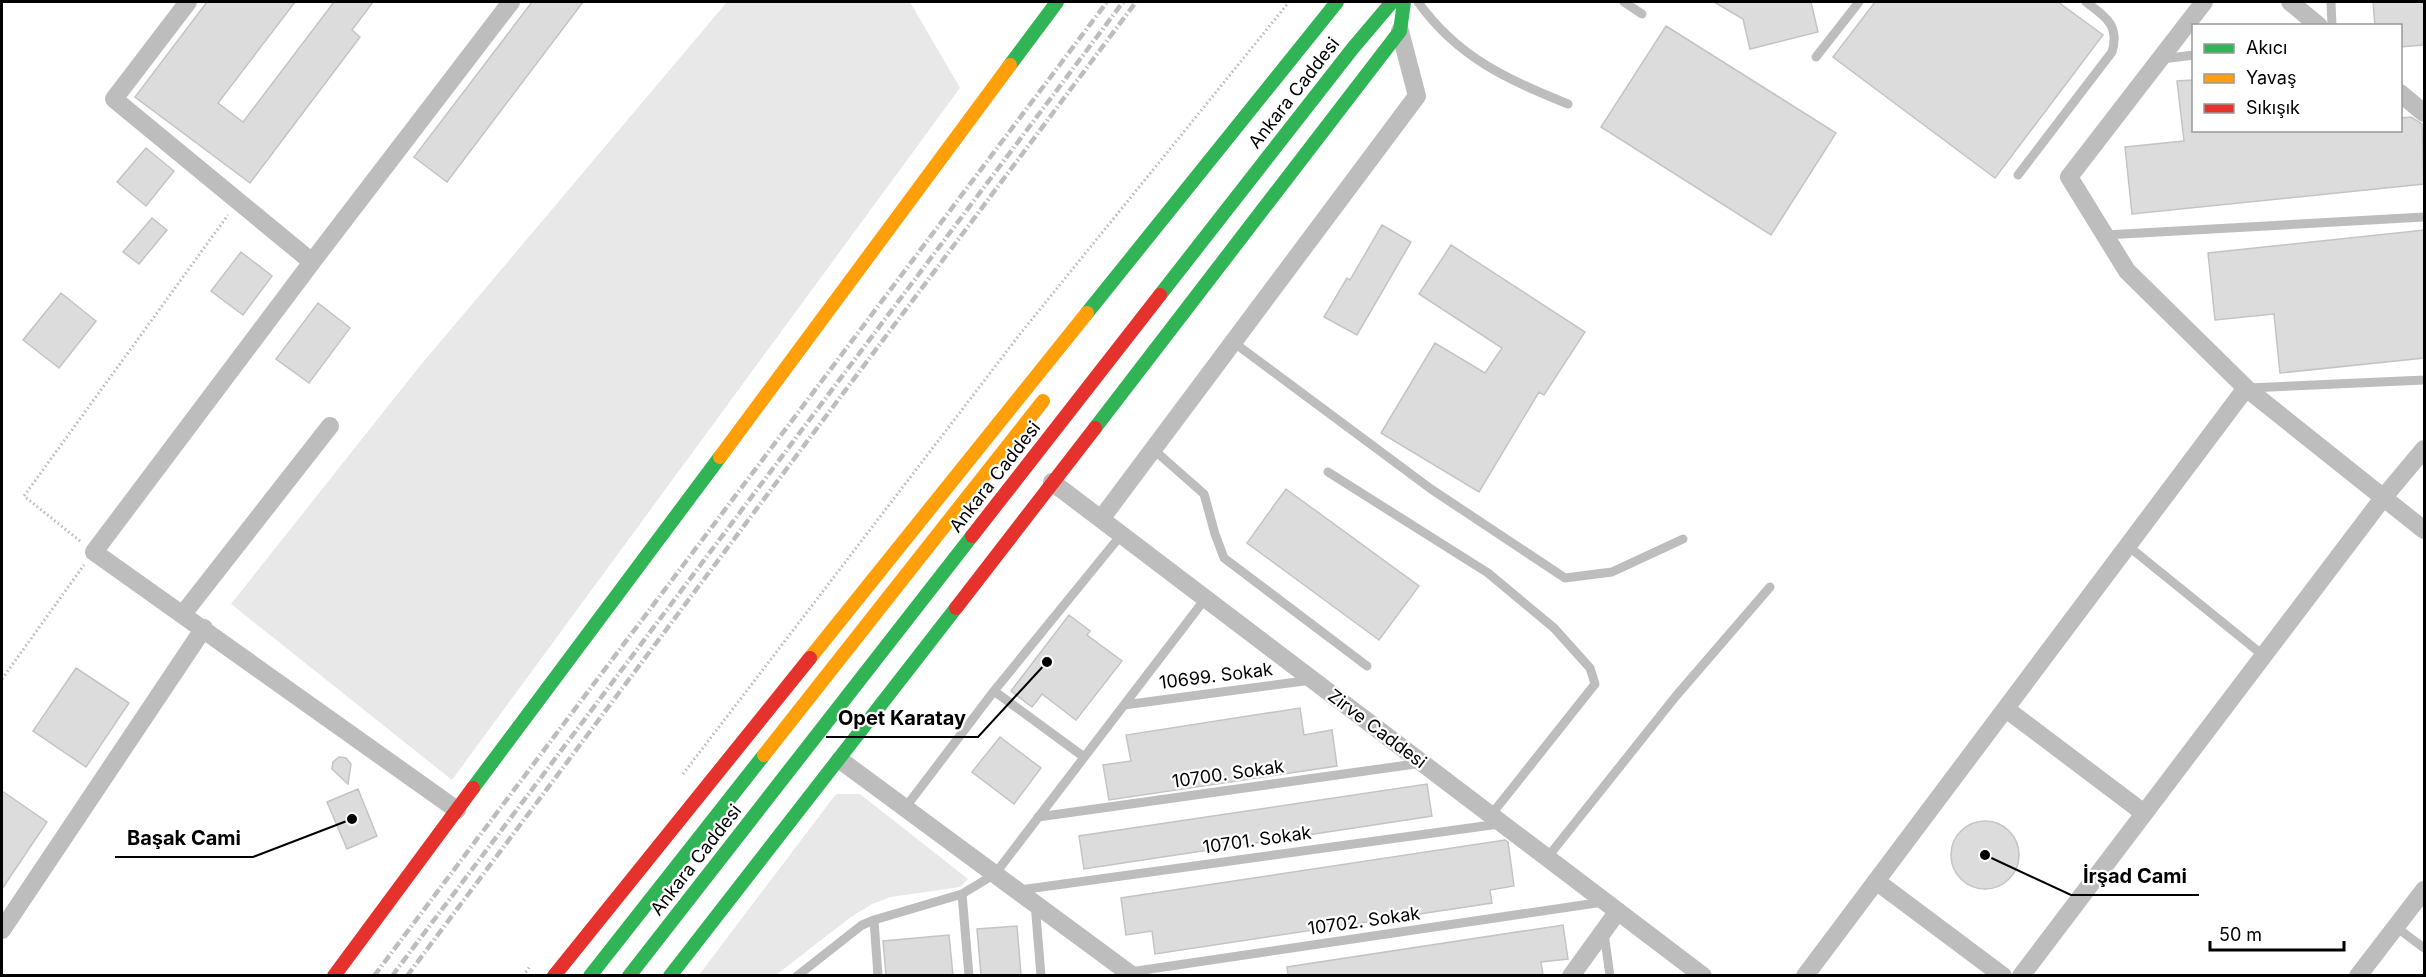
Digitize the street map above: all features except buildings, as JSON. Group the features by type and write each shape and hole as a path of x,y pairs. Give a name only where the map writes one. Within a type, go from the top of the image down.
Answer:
{"main road":[{"path":"334,975 1056,2"},
{"path":"554,975 1337,2"},
{"name":"Ankara Caddesi","path":"1328,37 1344,2"},
{"name":"Ankara Caddesi","path":"629,975 1345,57 1392,2"},
{"path":"670,975 840,760 1400,31 1404,2"},
{"name":"Ankara Caddesi","path":"590,975 1052,390"}],"street":[{"path":"188,2 114,99 312,262"},
{"path":"457,810 94,552 511,2"},
{"path":"2204,2 2069,177 2127,271 2246,388 2424,530"},
{"path":"2290,2 2317,24"},
{"path":"1101,519 1417,96 1400,31"},
{"path":"2402,95 2424,113"},
{"path":"1805,975 2246,388"},
{"path":"183,614 330,426"},
{"path":"2021,975 2383,498 2424,449"},
{"name":"Zirve Caddesi","path":"1052,483 1702,975"},
{"path":"2,930 204,628"},
{"path":"2006,709 2144,813"},
{"path":"840,760 1130,974"},
{"path":"1876,881 2003,975"},
{"path":"2358,975 2424,890"},
{"path":"1571,975 1604,931 1612,907"}],"lane":[{"path":"1418,2 1458,47 1504,78 1568,104"},
{"path":"1623,2 1642,14"},
{"path":"1816,57 1859,2"},
{"path":"2018,175 2112,52 2116,39 2112,26 2104,16 2086,2"},
{"path":"2331,2 2332,24"},
{"path":"2159,60 2192,55"},
{"path":"2105,235 2424,217"},
{"path":"1233,342 1431,489 1565,578 1612,572 1683,539"},
{"path":"2246,388 2424,380"},
{"path":"1153,449 1204,494 1224,558 1367,666"},
{"path":"1329,472 1488,573 1554,628 1590,668 1595,684 1496,819"},
{"path":"905,808 994,691 1121,535"},
{"path":"2128,546 2264,656"},
{"path":"1547,858 1676,696 1770,587"},
{"path":"797,975 850,933 874,920 962,894 995,874 1205,599"},
{"name":"10699. Sokak","path":"1124,705 1313,680"},
{"path":"994,691 1084,758"},
{"name":"10700. Sokak","path":"1038,817 1422,763"},
{"name":"10701. Sokak","path":"1017,890 1496,819"},
{"path":"962,894 969,975"},
{"path":"1035,903 1041,975"},
{"name":"10702. Sokak","path":"1130,974 1612,907"},
{"path":"874,920 878,975"},
{"path":"2396,927 2424,948"},
{"path":"1604,931 1610,975"}],"path":[{"path":"680,777 1020,334 1289,2"},
{"path":"2,679 94,552 24,496 238,201"},
{"path":"522,975 537,958"}],"shaded area":[{"path":"727,2 910,2 960,88 452,780 231,604 419,367"},
{"path":"836,794 860,794 968,879 960,887 891,897 872,904 851,917 776,975 699,975"}],"railway":[{"path":"374,976 1107,2"},
{"path":"392,976 1123,2"},
{"path":"407,976 1136,2"}],"traffic: fast":[{"path":"1010,65 1057,2"},
{"path":"1087,313 1337,2"},
{"path":"1160,295 1353,48 1392,2"},
{"path":"1095,428 1400,31 1404,2"},
{"path":"473,788 720,457"},
{"path":"629,976 972,536"},
{"path":"670,976 956,608"},
{"path":"590,976 764,755"}],"traffic: slow":[{"path":"720,457 1010,65"},
{"path":"810,658 1087,313"},
{"path":"764,755 1043,401"}],"traffic: jam":[{"path":"972,536 1160,295"},
{"path":"956,608 1095,428"},
{"path":"554,976 810,658"},
{"path":"334,976 473,788"}],"place":[{"name":"Opet Karatay","path":"1047,662"},
{"name":"Başak Cami","path":"352,819"},
{"name":"İrşad Cami","path":"1985,855"}]}
